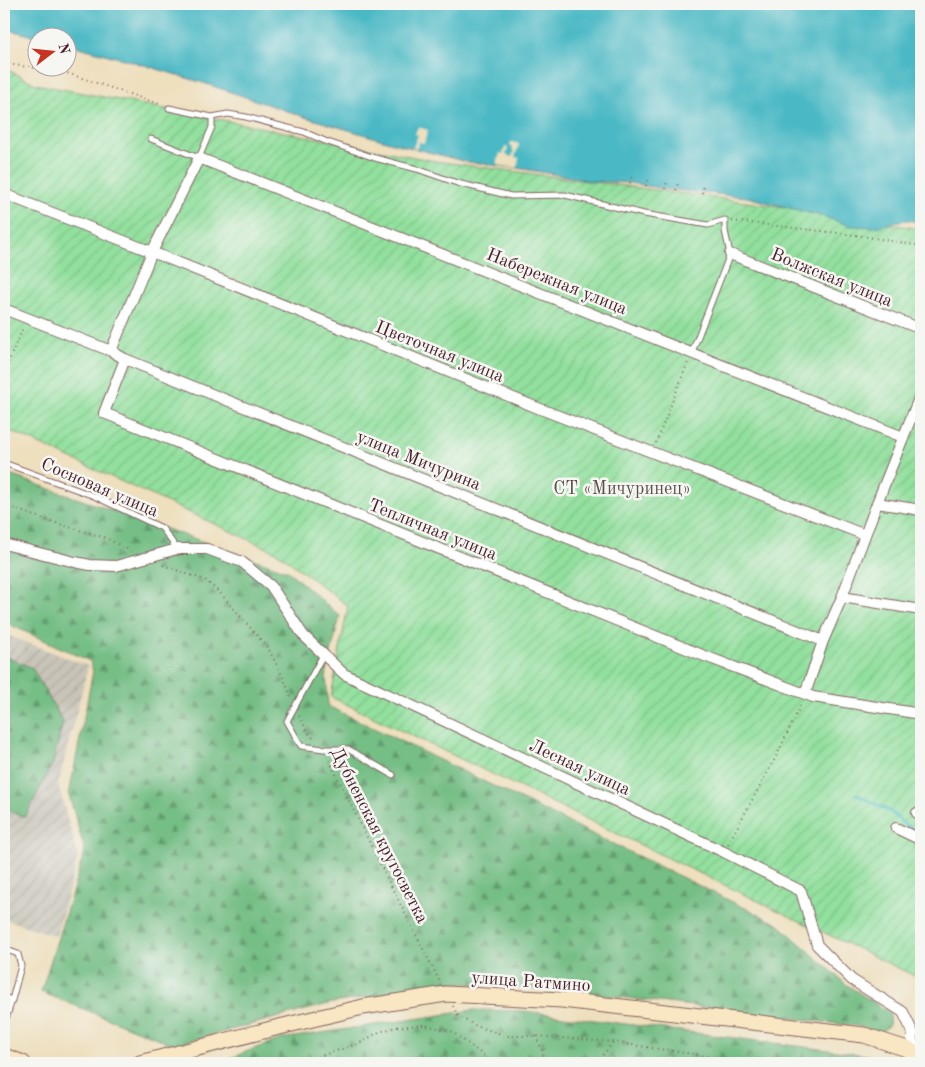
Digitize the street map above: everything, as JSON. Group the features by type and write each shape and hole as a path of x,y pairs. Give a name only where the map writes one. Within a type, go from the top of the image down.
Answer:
{"street":[{"path":"111,351 152,252 199,158"},
{"name":"Набережная улица","path":"199,158 903,437"},
{"name":"Цветочная улица","path":"4,194 529,404 864,535"},
{"name":"Волжская улица","path":"730,254 921,329"},
{"name":"улица Мичурина","path":"4,310 111,351 126,359 823,641"},
{"name":"Тепличная улица","path":"126,359 104,413 665,640 805,694"},
{"path":"921,393 919,407 903,437 864,535 823,641 805,694 813,697 921,714"},
{"path":"877,503 921,510"},
{"name":"Лесная улица","path":"4,544 90,565 116,566 177,549 207,549 242,562 272,586 303,634 344,674 724,852 801,891 817,945 852,980 904,1012 913,1033 917,1050"},
{"path":"842,596 921,610"},
{"path":"896,828 921,840"},
{"name":"улица Ратмино","path":"140,1063 274,1028 363,1008 446,994 562,1000 864,1035 917,1050"},
{"path":"4,1056 22,1063"}],"lane":[{"path":"169,108 212,117 228,114 246,117 304,132 324,141 418,169 457,184 512,196 564,195 644,214 708,225 725,220 725,231 730,254 692,352"},
{"path":"151,139 199,158 212,127 212,117"},
{"name":"Сосновая улица","path":"4,463 94,496 162,528 177,549"},
{"path":"324,654 287,720 301,746 324,749 348,749 393,774"},
{"path":"4,949 18,954 21,966 4,1025"},
{"path":"4,997 12,1000"}],"path":[{"path":"4,61 14,65 64,72 169,108"},
{"path":"630,183 632,175"},
{"path":"646,186 649,177"},
{"path":"665,189 667,182"},
{"path":"676,190 678,183"},
{"path":"702,193 704,185"},
{"path":"725,220 856,235 921,246"},
{"path":"4,372 27,319"},
{"path":"652,452 692,352"},
{"name":"Дубненская кругосветка","path":"4,505 106,538 145,558 205,580 268,648 295,708 307,731 324,749 384,872 458,1016 476,1026 508,1036 536,1036 613,1042 752,1063"},
{"path":"724,852 778,753 805,694"},
{"path":"310,1063 320,1056 360,1043 379,1032 396,1027 423,1026 451,1030 491,1061 491,1063"},
{"path":"536,1036 543,1052 544,1063"},
{"path":"597,1063 613,1042"}],"shaded area":[{"path":"4,634 88,666 58,785 78,856 56,936 4,919"}],"green space":[{"name":"СТ «Мичуринец»","path":"4,68 36,84 435,161 815,211 921,229 921,979 331,697 348,606 278,553 4,428"},
{"path":"4,473 288,571 340,616 326,673 328,706 778,924 847,985 890,1013 889,1025 881,1032 857,1026 561,990 454,983 332,1003 174,1045 41,992 85,851 69,795 93,671 90,661 4,622"},
{"path":"4,656 32,668 63,722 53,763 25,817 4,809"},
{"path":"474,1010 524,1011 867,1055 881,1063 230,1063 231,1058 281,1039"}],"water":[{"path":"4,4 921,4 921,222 906,220 875,227 851,226 825,217 747,197 665,189 630,183 590,181 517,168 467,162 305,117 210,85 78,47 78,28 28,28 28,34 4,29"}],"pier":[{"path":"418,127 428,130 424,143 419,142 416,149 413,148 418,135 415,134"},
{"path":"511,142 519,144 515,157 519,158 517,168 497,165 500,153 503,154 505,147 508,148 506,155 512,157 514,151 512,150 513,147 510,146"}],"waterway":[{"path":"856,794 891,812 904,824 921,834"}]}
